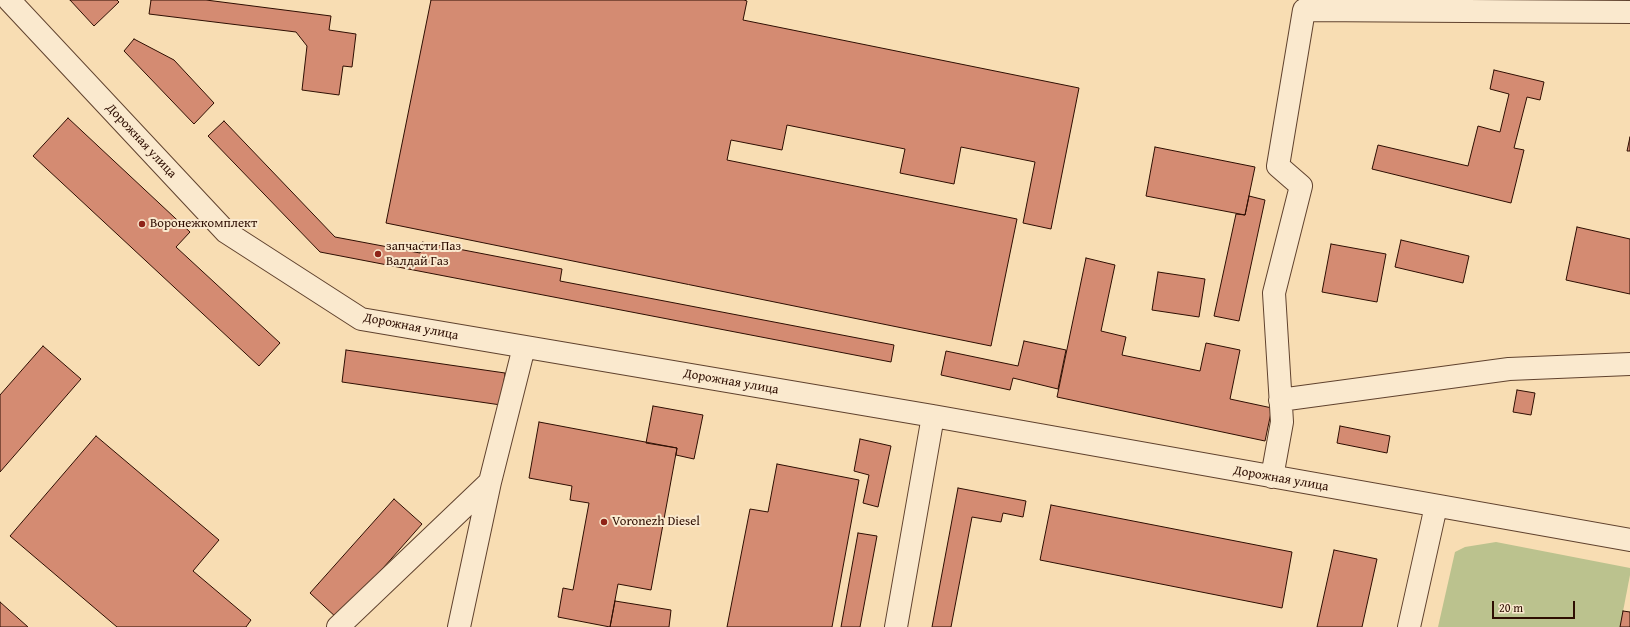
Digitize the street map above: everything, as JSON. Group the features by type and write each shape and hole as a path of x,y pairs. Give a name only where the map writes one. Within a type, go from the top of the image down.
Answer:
{"street":[{"name":"Дорожная улица","path":"9,0 226,232 361,319 932,416 1630,540"},
{"path":"1272,477 1282,422 1274,294 1301,186 1278,166 1304,10 1630,12"},
{"path":"459,627 490,482 524,347"},
{"path":"1280,400 1509,368 1630,364"},
{"path":"896,627 932,416"},
{"path":"338,627 490,482"},
{"path":"1409,627 1436,506"}],"green space":[{"path":"1496,542 1630,568 1620,627 1438,627 1455,552 1465,547"}],"building":[{"path":"70,0 117,0 119,2 94,26"},
{"path":"151,0 206,0 331,16 329,30 356,34 352,67 343,66 339,95 302,90 307,46 296,32 149,14"},
{"path":"431,0 744,0 747,1 743,20 1079,88 1051,229 1023,223 1035,162 961,147 954,184 900,173 905,149 787,125 782,150 731,140 727,160 1017,219 991,346 386,223"},
{"path":"134,39 174,60 214,103 194,124 124,51"},
{"path":"1494,70 1544,82 1540,100 1527,97 1514,148 1524,150 1511,203 1372,169 1378,145 1468,166 1478,126 1500,132 1509,94 1490,89"},
{"path":"68,118 190,232 176,247 280,343 259,366 33,156"},
{"path":"224,121 335,237 420,253 422,242 562,269 560,281 894,345 891,362 320,252 208,136"},
{"path":"1630,137 1630,151 1627,151"},
{"path":"1155,147 1255,167 1245,215 1146,196"},
{"path":"1249,196 1265,200 1239,321 1214,316 1236,214 1245,215"},
{"path":"1577,227 1630,239 1630,294 1566,280"},
{"path":"1401,240 1469,256 1463,283 1395,267"},
{"path":"1331,244 1386,254 1377,302 1322,292"},
{"path":"1086,258 1115,265 1101,331 1126,337 1122,355 1200,371 1206,343 1240,350 1230,399 1272,408 1265,441 1057,397"},
{"path":"1158,272 1205,279 1199,317 1152,310"},
{"path":"1024,341 1066,350 1058,389 1013,378 1010,390 941,375 946,351 1018,366"},
{"path":"43,346 81,379 0,472 0,395"},
{"path":"346,350 505,373 501,405 342,382"},
{"path":"1517,390 1535,393 1531,415 1513,412"},
{"path":"653,406 703,415 694,459 676,455 677,448 646,443"},
{"path":"539,422 677,448 651,590 618,584 610,627 558,617 563,588 573,590 589,503 570,500 572,486 529,478"},
{"path":"1340,426 1390,436 1387,453 1337,443"},
{"path":"96,436 219,540 193,571 251,620 246,627 117,627 10,536"},
{"path":"860,439 891,446 878,507 863,503 869,475 854,471"},
{"path":"777,464 859,480 832,627 727,627 750,509 768,512"},
{"path":"958,488 1026,501 1023,517 1003,513 1001,522 972,517 951,627 932,627"},
{"path":"394,499 422,524 338,619 310,593"},
{"path":"1051,505 1292,552 1282,608 1040,560"},
{"path":"858,533 877,536 860,627 841,627"},
{"path":"1334,550 1377,559 1362,627 1317,627"},
{"path":"615,601 671,610 669,627 610,627"},
{"path":"0,602 28,627 0,627"},
{"path":"1623,611 1630,612 1630,627 1620,627"}],"place":[{"name":"Воронежкомплект","path":"142,224"},
{"name":"запчасти Паз Валдай Газ","path":"378,254"},
{"name":"Voronezh Diesel","path":"604,522"}]}
